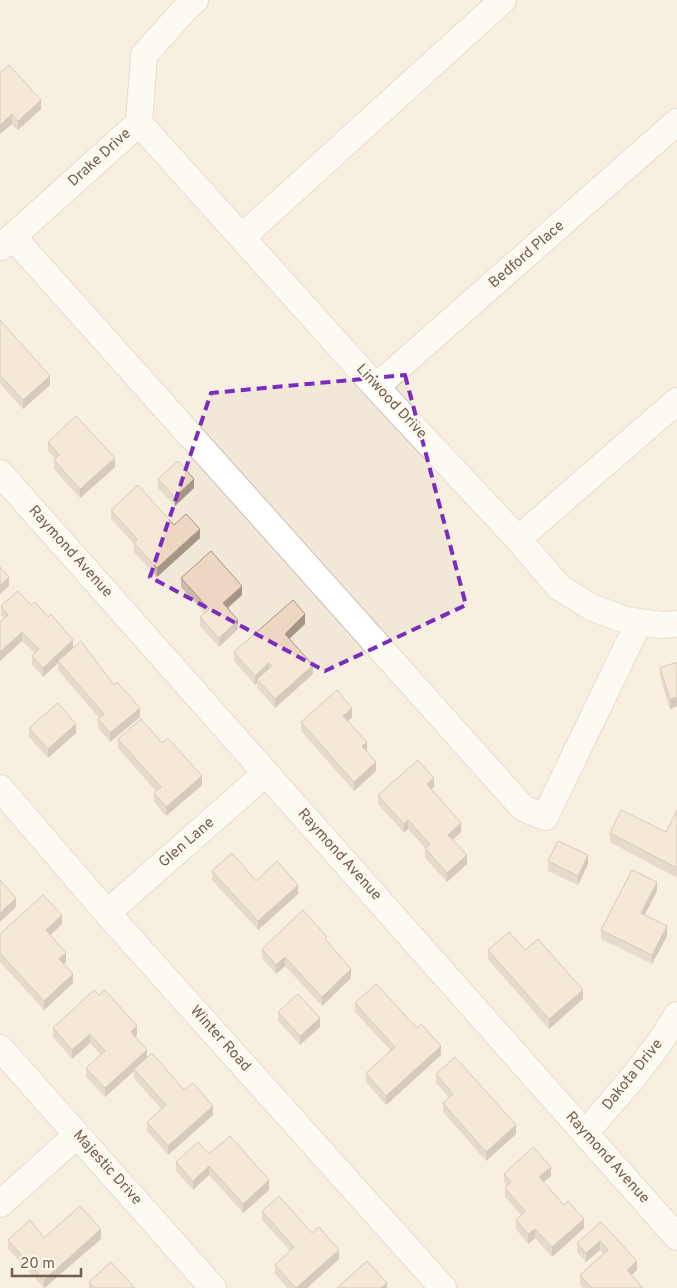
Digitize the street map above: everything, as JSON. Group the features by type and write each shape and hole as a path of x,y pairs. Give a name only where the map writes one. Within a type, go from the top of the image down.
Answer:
{"street":[{"name":"Drake Drive","path":"6,242 139,123 144,55 195,0"},
{"path":"242,237 503,0"},
{"name":"Bedford Place","path":"376,387 677,122"},
{"name":"Linwood Drive","path":"139,123 559,587 591,607 625,620 662,625 677,624"},
{"path":"6,242 523,808 545,817 639,622"},
{"path":"518,540 677,401"},
{"name":"Raymond Avenue","path":"0,473 677,1237"},
{"name":"Glen Lane","path":"107,913 266,773"},
{"name":"Winter Road","path":"0,788 107,913 443,1288"},
{"name":"Dakota Drive","path":"585,1133 626,1086 664,1037 677,1015"},
{"name":"Majestic Drive","path":"0,1048 213,1288"},
{"path":"0,1204 77,1135"}],"highlighted area":[{"path":"405,375 466,605 325,671 150,577 211,393"}],"shaded area":[{"path":"0,0 677,0 677,1288 0,1288"}],"building":[{"path":"9,65 41,100 18,121 12,114 0,125 0,73"},
{"path":"0,320 50,376 23,400 0,375"},
{"path":"76,416 115,458 80,489 54,460 59,455 48,442"},
{"path":"178,461 194,479 175,497 158,479"},
{"path":"138,485 174,525 186,514 200,529 157,568 134,543 137,539 111,510"},
{"path":"211,551 242,586 223,603 238,620 219,638 200,617 209,609 181,578"},
{"path":"0,567 9,577 0,585"},
{"path":"18,591 31,605 35,602 48,617 51,614 73,640 43,668 32,656 39,649 22,632 0,652 0,622 8,615 1,606"},
{"path":"293,600 305,614 285,634 313,665 275,699 257,679 272,666 269,663 255,676 234,652"},
{"path":"81,641 114,685 117,682 140,708 110,733 98,719 104,714 58,661"},
{"path":"677,662 677,697 670,699 660,668"},
{"path":"337,690 352,708 343,716 367,742 362,746 376,762 354,782 301,722"},
{"path":"58,703 76,724 48,749 29,728"},
{"path":"141,719 162,743 168,738 202,776 166,807 154,793 161,787 118,739"},
{"path":"418,760 434,778 427,784 461,823 448,835 467,855 447,873 425,848 430,844 408,820 404,824 378,795"},
{"path":"621,810 666,832 677,810 677,868 610,833"},
{"path":"558,841 588,855 578,876 548,861"},
{"path":"232,853 256,881 277,861 298,885 258,921 212,871"},
{"path":"632,870 657,882 641,913 667,926 652,955 601,930"},
{"path":"0,880 16,898 0,913"},
{"path":"43,895 62,915 46,930 66,953 59,959 73,974 44,1001 0,953 0,934"},
{"path":"303,910 327,937 325,939 351,969 322,997 285,957 276,965 262,949"},
{"path":"509,932 525,950 538,939 583,990 549,1019 488,950"},
{"path":"376,984 417,1028 421,1024 441,1046 386,1096 366,1073 395,1047 355,1003"},
{"path":"94,990 99,995 105,990 137,1026 131,1032 147,1050 105,1088 86,1068 105,1051 90,1034 72,1050 53,1028"},
{"path":"298,994 320,1018 300,1036 278,1012"},
{"path":"152,1053 184,1090 193,1083 213,1106 168,1146 147,1122 166,1105 134,1069"},
{"path":"455,1057 516,1125 486,1152 443,1103 453,1094 436,1074"},
{"path":"230,1136 269,1180 243,1204 209,1166 193,1181 176,1162 198,1142 209,1154"},
{"path":"533,1147 551,1167 539,1177 564,1205 568,1201 584,1219 552,1247 535,1229 528,1234 516,1220 525,1211 505,1188 511,1182 504,1174"},
{"path":"279,1196 312,1233 319,1227 339,1250 296,1288 275,1265 294,1247 262,1211"},
{"path":"80,1206 101,1229 44,1280 8,1240 30,1220 44,1238"},
{"path":"601,1222 637,1261 627,1270 643,1288 592,1288 580,1275 608,1250 600,1241 586,1253 577,1243"},
{"path":"367,1261 387,1283 381,1288 337,1288"},
{"path":"111,1262 135,1288 94,1288 89,1282"}]}
